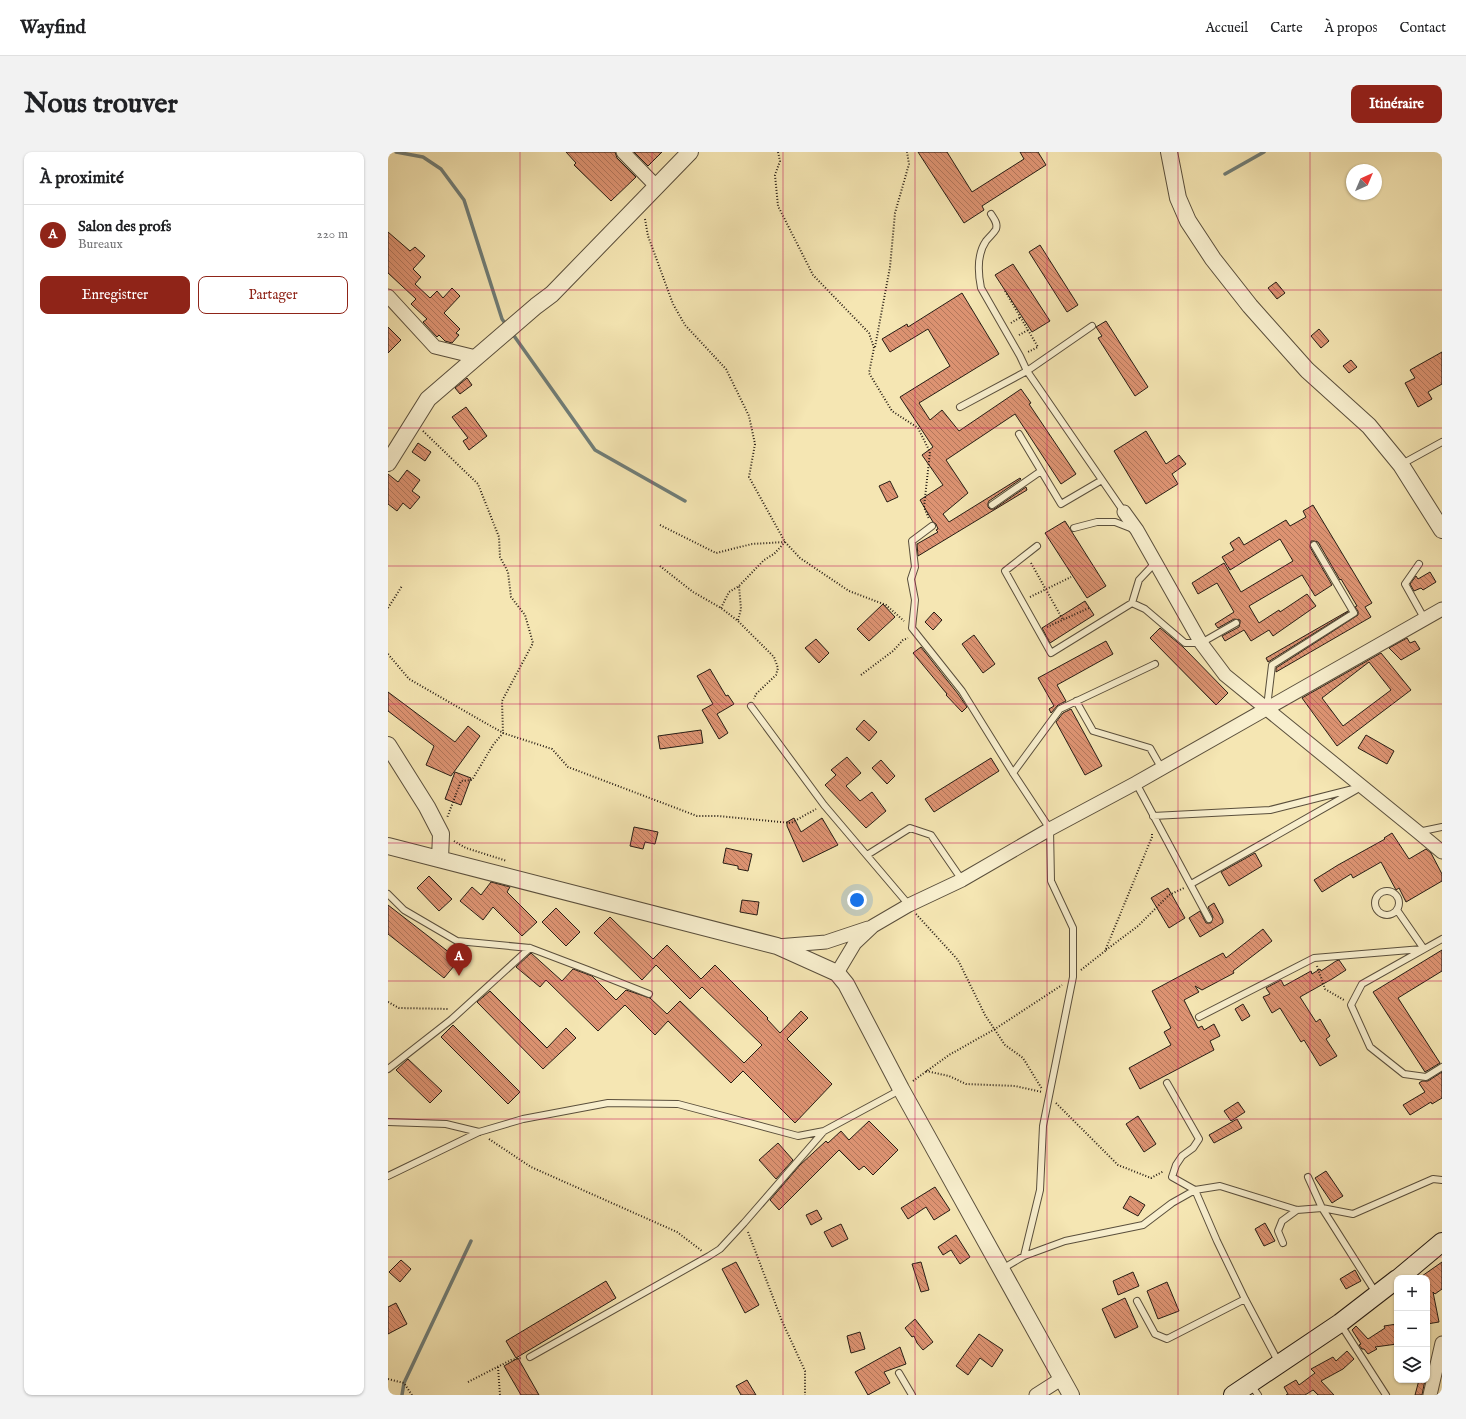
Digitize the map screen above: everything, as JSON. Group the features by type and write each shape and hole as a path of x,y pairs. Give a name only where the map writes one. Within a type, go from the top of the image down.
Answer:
{"main road":[{"path":"1403,1275 1442,1242"},
{"path":"1233,1395 1254,1389 1280,1364 1340,1323 1394,1282"}],"street":[{"path":"623,152 657,187"},
{"path":"388,463 428,399 552,294 690,152"},
{"path":"1169,152 1178,198 1188,221 1213,259 1250,306 1307,370 1369,426 1400,465 1442,530"},
{"path":"388,296 435,347 476,357"},
{"path":"1124,512 1136,530 1201,643 1225,675 1363,786 1442,852"},
{"path":"777,946 826,942 873,926 909,905 962,880 1050,829 1136,784 1442,609"},
{"path":"388,745 427,807 441,834 440,859"},
{"path":"388,846 777,946 837,972 846,984 901,1089 1071,1395"},
{"path":"837,972 855,943 873,926"},
{"path":"1430,1395 1442,1343"},
{"path":"1036,1395 1061,1379"}],"lane":[{"path":"991,214 997,223 996,230 985,242 980,255 979,277 981,288 1027,371 1124,512"},
{"path":"960,407 1027,371 1092,326"},
{"path":"1019,434 1061,504 1102,480"},
{"path":"1400,465 1442,442"},
{"path":"992,505 1041,471"},
{"path":"1074,528 1097,522 1115,522 1136,530"},
{"path":"932,526 912,541 915,567 911,578 915,600 912,628 962,691 1050,829 1051,881 1074,928 1073,977 1043,1126 1040,1190 1024,1256"},
{"path":"1267,709 1272,665 1354,613 1314,545"},
{"path":"1037,546 1005,571 1051,653 1132,603 1139,580 1155,564"},
{"path":"1419,564 1405,584 1424,618"},
{"path":"1132,603 1145,609 1185,643 1201,643 1236,623"},
{"path":"1013,773 1060,709 1155,664"},
{"path":"1076,701 1093,731 1150,748 1162,769"},
{"path":"751,706 824,805 909,905"},
{"path":"1136,784 1209,919"},
{"path":"1154,816 1270,810 1363,786"},
{"path":"1191,884 1363,786"},
{"path":"1418,832 1442,827"},
{"path":"866,855 910,828 931,835 962,880"},
{"path":"1388,890 1396,894 1400,902 1397,910 1390,915 1382,914 1376,908 1375,899 1380,892 1388,890"},
{"path":"388,894 404,910 457,941 530,948 649,994"},
{"path":"1397,910 1424,949"},
{"path":"1442,939 1362,984 1351,1005 1370,1047 1404,1074 1426,1077 1442,1067"},
{"path":"388,1069 452,1019 530,948"},
{"path":"1199,1017 1314,958 1424,949"},
{"path":"1167,1083 1199,1139 1193,1148 1182,1156 1176,1165 1172,1177 1195,1190 1217,1241 1245,1299 1280,1364"},
{"path":"388,1176 479,1132 523,1119 608,1102 678,1104 798,1136 824,1131 901,1089"},
{"path":"388,1122 446,1124 479,1132"},
{"path":"530,1357 720,1249 824,1131"},
{"path":"1308,1177 1322,1208 1378,1295"},
{"path":"1001,1270 1024,1256 1064,1241 1143,1225 1172,1204 1195,1190 1220,1186 1297,1210 1322,1208 1353,1214 1433,1179 1442,1180"},
{"path":"1283,1242 1278,1231 1282,1221 1297,1210"},
{"path":"1137,1300 1154,1334 1167,1339 1245,1299"},
{"path":"1340,1323 1386,1395"},
{"path":"899,1373 912,1395"}],"path":[{"path":"778,152 780,161 775,175 778,206 813,275 870,333 874,348"},
{"path":"907,152 909,164 895,213 890,267 869,373 892,411 918,428 930,452 924,507 932,526"},
{"path":"641,203 648,236 674,304 684,325 726,369 749,416 755,444 749,477 785,542 800,558 850,592 886,604 912,628"},
{"path":"1005,291 1038,347 1020,356"},
{"path":"414,421 478,484 499,537 500,557 508,572 511,597 524,614 533,643 502,701 504,733 493,744 472,780 461,781 441,834"},
{"path":"660,525 716,553 752,544 785,542"},
{"path":"721,608 729,592 740,586 764,560 774,554 785,542"},
{"path":"1026,554 1063,620"},
{"path":"660,566 693,592 721,608 738,621 774,657 778,668 776,675 756,694 751,706"},
{"path":"1022,601 1071,577"},
{"path":"388,608 402,586"},
{"path":"738,621 741,609 740,586"},
{"path":"1039,631 1089,608"},
{"path":"861,675 893,651 903,640 919,636"},
{"path":"388,654 409,679 504,733 552,749 568,767 698,816 718,816 791,823 824,805"},
{"path":"1105,951 1152,837 1154,816"},
{"path":"901,1089 949,1055 995,1029 1073,977 1138,926 1169,895 1191,884"},
{"path":"909,905 958,960 985,1015 1005,1045 1022,1058 1044,1092 1015,1086 966,1084 948,1076 926,1071"},
{"path":"1314,958 1325,989 1351,1005"},
{"path":"388,1002 399,1008 462,1010"},
{"path":"1049,1096 1118,1165 1151,1178 1158,1174"},
{"path":"479,1132 531,1167 677,1232 709,1256"},
{"path":"744,1223 782,1322 805,1371 804,1395"},
{"path":"468,1382 511,1360 530,1357"},
{"path":"498,1367 500,1395"},
{"path":"388,1379 404,1383 412,1395"}],"building":[{"path":"566,152 615,152 617,158 636,177 611,201 574,165 576,163"},
{"path":"634,152 662,152 648,166"},
{"path":"918,152 947,152 972,192 1024,159 1020,152 1038,152 1046,165 982,206 984,210 964,223"},
{"path":"388,232 410,251 415,247 425,256 413,269 421,277 415,284 430,298 437,291 443,298 452,288 460,296 444,313 460,329 456,333 459,335 452,343 445,341 439,335 437,337 423,322 427,319 411,304 416,299 388,273"},
{"path":"1040,245 1078,305 1067,312 1029,252"},
{"path":"1013,264 1050,321 1032,332 995,275"},
{"path":"1276,282 1285,293 1277,299 1268,288"},
{"path":"962,293 999,354 919,403 930,420 942,410 959,431 1021,389 1031,403 1029,404 1076,474 1061,484 1015,414 946,460 968,493 943,514 949,522 1020,478 1021,479 989,501 988,507 990,509 994,509 1026,487 1027,490 918,556 917,544 938,532 936,530 938,529 936,524 933,522 920,500 943,485 922,455 933,447 900,397 950,366 928,329 890,352 882,339 907,324 908,327"},
{"path":"1106,321 1148,387 1135,396 1098,338 1102,336 1096,327"},
{"path":"388,327 401,340 388,353"},
{"path":"1319,329 1329,341 1321,348 1311,336"},
{"path":"1442,352 1442,384 1428,392 1432,399 1418,407 1405,383 1415,378 1410,370"},
{"path":"1351,360 1357,367 1349,373 1343,366"},
{"path":"467,378 472,385 460,394 455,388"},
{"path":"466,407 487,436 469,450 463,441 468,438 452,417"},
{"path":"1146,431 1166,464 1179,455 1186,464 1172,474 1178,484 1146,504 1114,451"},
{"path":"418,443 431,452 425,461 412,452"},
{"path":"407,470 420,480 412,491 420,497 410,509 403,503 397,511 388,504 388,474 398,482"},
{"path":"890,481 898,497 887,502 879,486"},
{"path":"1313,505 1372,603 1365,607 1371,617 1276,672 1276,668 1358,615 1358,611 1355,607 1357,606 1318,542 1311,541 1310,547 1332,585 1315,596 1302,575 1249,606 1259,623 1279,610 1280,612 1307,594 1316,606 1273,636 1269,630 1251,641 1244,630 1225,641 1222,636 1239,627 1240,620 1234,619 1218,628 1215,624 1234,612 1217,583 1198,594 1192,583 1224,563 1241,592 1293,561 1280,539 1230,570 1222,557 1234,550 1230,543 1239,537 1244,545 1286,520 1290,526 1306,517 1303,511"},
{"path":"1065,521 1106,586 1087,598 1045,533"},
{"path":"1430,572 1436,582 1423,590 1421,588 1414,591 1410,584 1416,576 1418,579"},
{"path":"1085,601 1094,615 1050,643 1042,628"},
{"path":"883,604 895,617 869,641 857,629"},
{"path":"934,612 942,620 933,630 925,622"},
{"path":"1348,612 1268,662 1266,658"},
{"path":"1160,628 1183,647 1228,693 1216,705 1150,638"},
{"path":"974,635 995,664 983,673 962,644"},
{"path":"1407,638 1410,643 1415,641 1420,649 1401,660 1389,648"},
{"path":"816,639 829,653 819,663 805,648"},
{"path":"1106,641 1113,654 1057,685 1066,701 1058,705 1051,713 1049,709 1054,706 1038,678"},
{"path":"921,647 967,707 962,712 946,695 947,694 913,653"},
{"path":"1381,653 1411,690 1337,746 1302,698","holes":["1369,662 1391,690 1343,726 1322,698"]},
{"path":"710,669 726,696 728,695 734,704 717,714 728,733 719,739 702,710 713,704 697,676"},
{"path":"388,692 455,742 468,726 480,736 451,776 426,765 434,746 388,711"},
{"path":"1071,709 1102,766 1085,775 1056,722 1063,713"},
{"path":"864,720 877,732 869,741 856,729"},
{"path":"701,730 703,743 660,749 658,736"},
{"path":"1366,735 1394,751 1387,764 1358,748"},
{"path":"847,757 861,773 846,786 860,801 872,792 886,811 866,828 825,785 836,775 831,770"},
{"path":"991,758 999,771 934,812 925,799"},
{"path":"881,760 895,776 887,784 872,768"},
{"path":"455,772 471,778 461,805 445,799"},
{"path":"794,818 801,832 822,818 838,845 803,862 787,826 787,822"},
{"path":"634,827 658,832 655,844 645,842 643,849 630,846"},
{"path":"1392,833 1409,859 1426,849 1431,853 1442,874 1442,881 1406,902 1399,888 1396,890 1381,862 1353,878 1351,874 1322,892 1314,880 1385,839 1384,838"},
{"path":"726,848 752,854 748,871 738,869 738,866 723,863"},
{"path":"1255,853 1262,866 1229,886 1221,872"},
{"path":"429,876 452,899 439,911 417,888"},
{"path":"491,882 510,887 507,892 537,922 522,936 493,907 483,920 460,901 472,887 481,895"},
{"path":"1168,888 1185,918 1169,928 1151,898"},
{"path":"742,900 759,902 757,915 740,912"},
{"path":"1214,903 1223,920 1223,923 1200,937 1189,918 1200,911 1206,923 1211,923 1213,917 1208,907"},
{"path":"388,905 459,960 444,978 388,934"},
{"path":"556,908 580,932 566,946 542,922"},
{"path":"610,917 653,959 667,945 701,979 715,965 768,1018 767,1019 780,1033 801,1011 808,1018 787,1039 832,1084 795,1123 743,1071 731,1083 668,1021 655,1035 625,1005 598,1031 546,980 540,987 516,967 531,953 562,981 573,969 592,976 616,1000 626,990 650,998 667,1014 680,1001 744,1063 762,1045 702,987 690,999 656,965 642,980 594,933"},
{"path":"1263,929 1272,941 1233,971 1234,973 1202,990 1195,986 1199,992 1184,1000 1198,1028 1202,1026 1204,1030 1214,1024 1220,1036 1210,1041 1214,1050 1140,1089 1129,1068 1171,1045 1164,1032 1171,1028 1152,991 1223,953 1226,958"},
{"path":"1442,950 1442,971 1398,998 1440,1063 1425,1072 1373,992"},
{"path":"1339,960 1346,970 1300,997 1316,1022 1320,1019 1330,1036 1326,1039 1337,1056 1320,1066 1304,1040 1301,1042 1280,1008 1272,1013 1263,997 1270,994 1266,988 1281,980 1284,986 1311,971 1312,974 1320,969 1321,971"},
{"path":"490,991 547,1048 566,1028 576,1038 543,1069 477,1002"},
{"path":"1243,1004 1250,1016 1242,1021 1235,1009"},
{"path":"453,1025 520,1092 508,1104 441,1037"},
{"path":"408,1059 442,1091 430,1103 396,1070"},
{"path":"1442,1072 1442,1098 1432,1104 1431,1102 1410,1115 1403,1105 1425,1092 1419,1083 1422,1081 1428,1081"},
{"path":"1238,1102 1245,1112 1231,1121 1224,1111"},
{"path":"1138,1116 1156,1144 1144,1152 1126,1124"},
{"path":"1237,1119 1242,1128 1214,1143 1209,1135"},
{"path":"869,1121 898,1150 873,1175 864,1166 859,1170 839,1150 779,1210 770,1200 800,1165 826,1141 828,1143 841,1131 849,1140"},
{"path":"778,1143 793,1160 776,1179 759,1160"},
{"path":"1326,1171 1343,1196 1332,1203 1315,1178"},
{"path":"935,1187 950,1210 934,1220 926,1207 908,1219 901,1208"},
{"path":"1130,1196 1145,1205 1138,1216 1123,1208"},
{"path":"817,1210 822,1219 811,1225 806,1215"},
{"path":"1265,1223 1275,1241 1264,1246 1255,1229"},
{"path":"841,1224 848,1239 832,1247 824,1232"},
{"path":"956,1235 970,1257 960,1264 951,1250 943,1255 938,1247"},
{"path":"401,1260 411,1269 400,1282 389,1272"},
{"path":"736,1262 759,1305 745,1313 722,1269"},
{"path":"921,1262 929,1290 921,1292 912,1264"},
{"path":"1442,1262 1442,1289 1435,1294 1433,1292 1439,1322 1430,1324 1430,1275 1423,1275"},
{"path":"1355,1270 1361,1281 1346,1289 1340,1279"},
{"path":"1133,1272 1139,1286 1118,1295 1113,1281"},
{"path":"606,1281 616,1298 516,1358 506,1341"},
{"path":"1167,1282 1179,1311 1158,1319 1147,1291"},
{"path":"1125,1298 1138,1327 1115,1338 1102,1309"},
{"path":"396,1303 407,1324 388,1334 388,1307"},
{"path":"915,1319 933,1342 923,1350 917,1343 914,1336 912,1337 905,1328"},
{"path":"1394,1324 1394,1344 1375,1347 1377,1349 1368,1354 1359,1345 1361,1344 1352,1330 1356,1326 1368,1339 1385,1328 1384,1326"},
{"path":"860,1332 865,1349 851,1353 847,1336"},
{"path":"979,1334 1003,1350 992,1367 980,1358 968,1375 956,1366"},
{"path":"900,1347 906,1364 884,1372 890,1383 868,1395 855,1372"},
{"path":"1347,1351 1354,1359 1343,1369 1321,1381 1334,1395 1318,1395 1313,1390 1305,1395 1286,1395 1288,1394 1284,1387 1296,1380 1299,1385 1315,1373 1311,1369 1333,1357 1336,1361"},
{"path":"518,1358 539,1395 521,1395 504,1366"},
{"path":"747,1380 756,1395 741,1395 736,1386"},
{"path":"1418,1383 1424,1383 1422,1395 1415,1395"}],"waterway":[{"path":"396,152 423,157 441,169 464,200 502,319 507,326"},
{"path":"1225,174 1264,152"},
{"path":"512,333 595,450 685,501"},
{"path":"402,1395 404,1383 471,1241"}],"place":[{"name":"Salon des profs","path":"459,976"}]}
